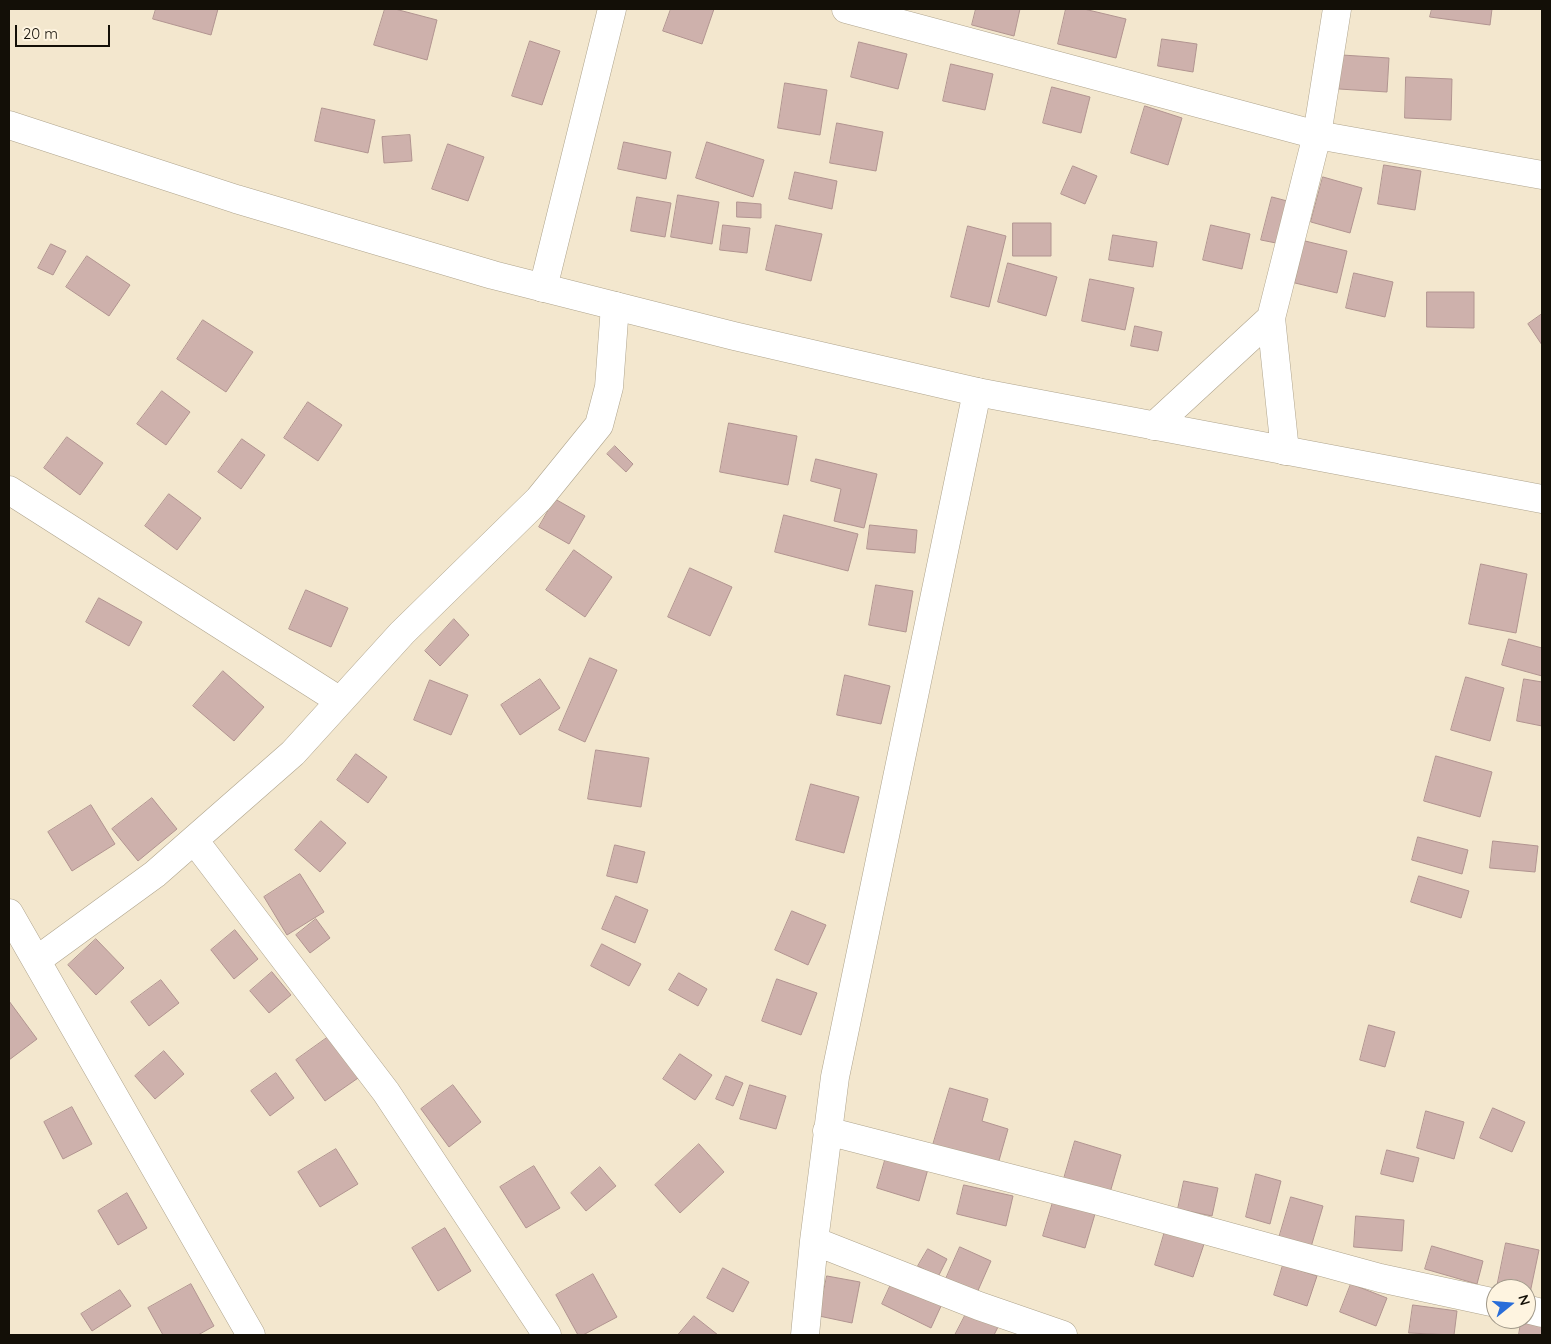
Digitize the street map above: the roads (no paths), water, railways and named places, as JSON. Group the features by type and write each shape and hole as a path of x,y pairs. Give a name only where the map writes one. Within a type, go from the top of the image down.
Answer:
{"street":[{"path":"543,288 612,9"},
{"path":"846,9 1317,135 1542,176"},
{"path":"1285,450 1271,318 1317,135 1337,9"},
{"path":"9,125 236,199 493,275 615,306 977,392 1542,499"},
{"path":"37,960 155,874 293,753 402,633 539,499 598,425 609,387 615,306"},
{"path":"1154,426 1271,318"},
{"path":"805,1335 814,1241 835,1077 977,392"},
{"path":"9,490 340,701"},
{"path":"194,840 386,1092 547,1335"},
{"path":"9,913 251,1335"},
{"path":"827,1131 1105,1203 1380,1278 1486,1301"},
{"path":"814,1241 979,1306 1063,1335"}]}
